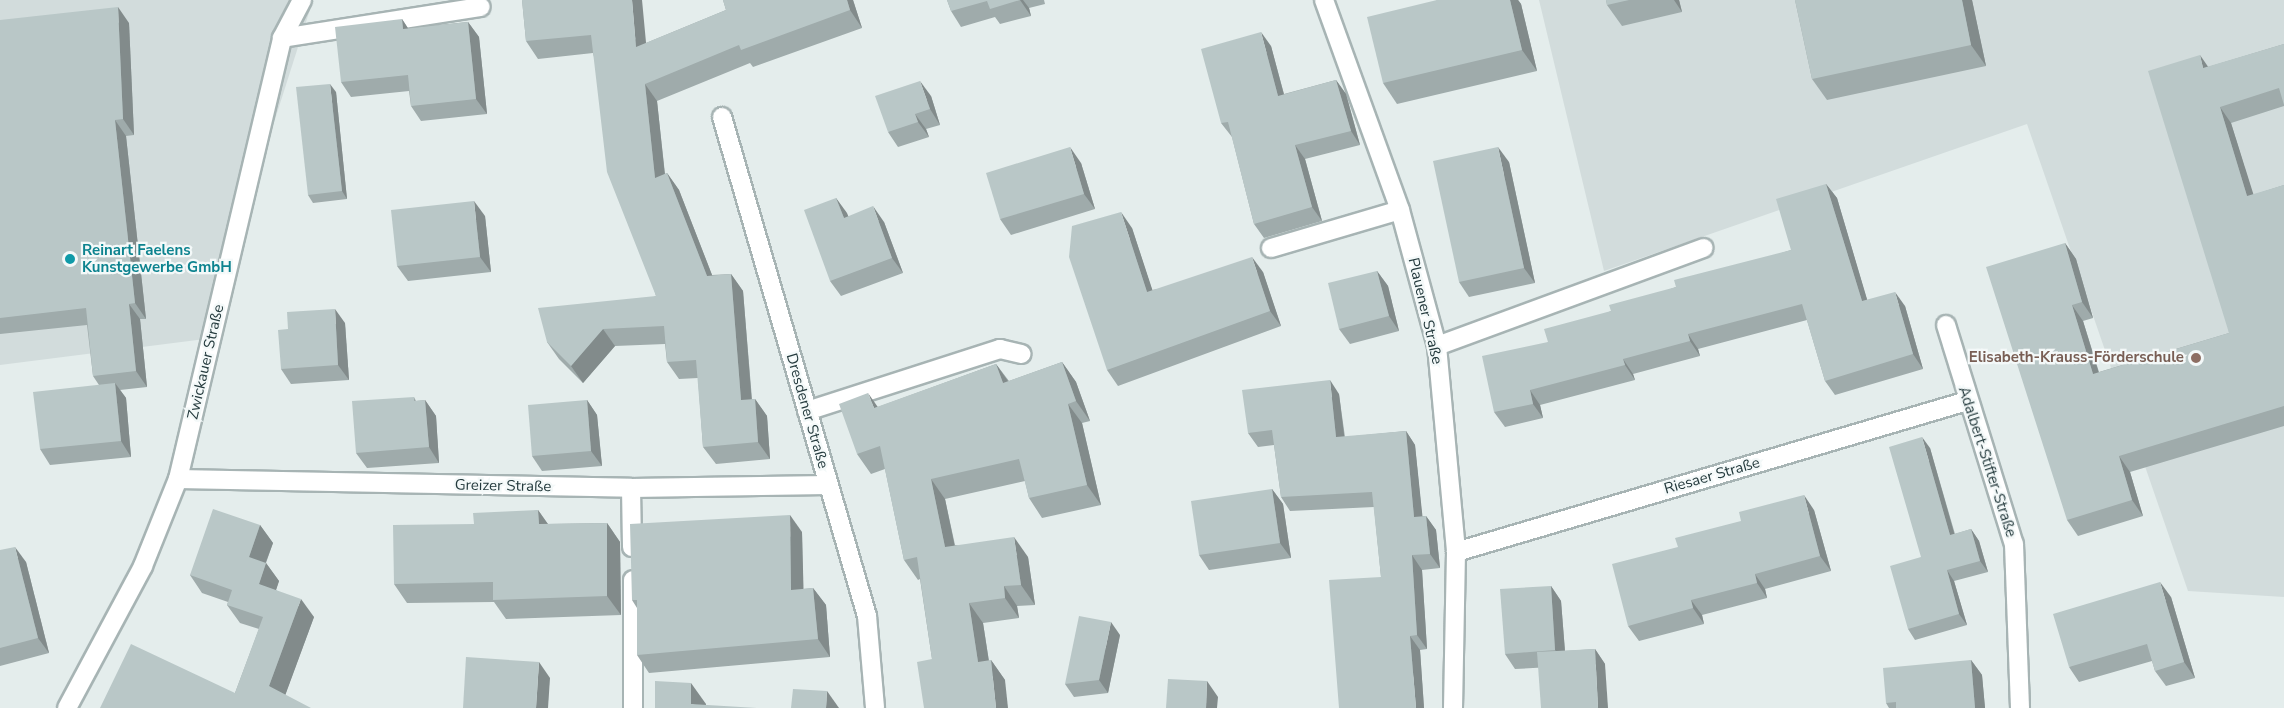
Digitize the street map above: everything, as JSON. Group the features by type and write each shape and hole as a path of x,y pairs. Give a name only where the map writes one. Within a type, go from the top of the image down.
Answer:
{"street":[{"name":"Zwickauer Straße","path":"67,708 142,566 178,479 282,38 302,0"},
{"name":"Plauener Straße","path":"1324,0 1400,210 1437,346 1456,552 1453,708"},
{"path":"282,38 481,7"},
{"name":"Dresdener Straße","path":"722,117 867,616 875,708"},
{"path":"1271,248 1400,210"},
{"path":"1437,346 1704,248"},
{"name":"Adalbert-Stifter-Straße","path":"1946,325 1967,401 2014,544 2020,708"},
{"path":"807,411 1000,349 1022,354"},
{"name":"Riesaer Straße","path":"1456,552 1967,401"},
{"name":"Greizer Straße","path":"178,479 631,489 828,485"},
{"path":"631,489 633,708"}],"shaded area":[{"path":"0,0 313,0 205,339 0,365"},
{"path":"1539,0 2284,0 2284,597 2188,591 2027,124 1604,271"}],"building":[{"path":"522,0 632,0 636,47 726,10 723,0 847,0 850,10 741,50 739,45 645,84 655,178 667,173 707,276 731,274 741,400 755,399 758,442 703,447 696,360 667,362 664,326 603,329 571,366 547,342 538,308 656,296 607,172 591,35 526,41"},
{"path":"947,0 1020,0 990,9 987,1 951,11"},
{"path":"1437,0 1510,0 1522,50 1383,83 1367,17"},
{"path":"1606,0 1629,0 1607,5"},
{"path":"1795,0 1962,0 1971,45 1812,79"},
{"path":"118,7 123,119 115,120 135,303 129,304 136,371 93,376 86,308 0,318 0,20"},
{"path":"402,19 403,29 468,22 476,99 411,106 408,75 341,82 335,27"},
{"path":"1261,32 1278,96 1336,80 1351,131 1295,145 1312,207 1254,224 1228,122 1221,123 1201,49"},
{"path":"2284,44 2284,105 2279,88 2220,107 2247,196 2284,185 2284,406 2119,456 2132,500 2067,520 1986,267 2065,243 2082,302 2072,305 2093,374 2229,333 2148,71 2200,55 2203,68"},
{"path":"920,81 930,109 915,114 918,122 888,132 875,96"},
{"path":"330,84 342,191 308,195 296,87"},
{"path":"1070,147 1084,194 1000,219 986,173"},
{"path":"1498,147 1524,268 1459,282 1433,161"},
{"path":"1826,184 1862,301 1895,292 1913,354 1825,381 1802,304 1688,334 1690,341 1623,359 1625,365 1530,390 1533,404 1494,412 1482,356 1548,342 1544,329 1611,311 1609,305 1676,287 1674,280 1791,250 1776,199"},
{"path":"836,198 844,218 873,206 892,258 830,281 804,210"},
{"path":"474,201 480,257 397,266 391,210"},
{"path":"1121,212 1147,292 1252,257 1270,311 1107,370 1069,257 1072,226"},
{"path":"1377,271 1389,316 1339,329 1328,283"},
{"path":"335,309 338,365 281,369 278,330 288,329 287,312"},
{"path":"1062,362 1076,401 1068,404 1087,485 1029,498 1019,459 931,479 945,547 1014,537 1021,585 1004,586 1005,598 969,603 978,662 991,660 996,708 924,708 917,662 932,659 917,557 904,560 880,446 857,454 839,404 868,393 874,408 996,364 1003,383"},
{"path":"1330,380 1336,437 1406,431 1414,517 1426,516 1430,554 1412,555 1417,635 1410,636 1416,708 1339,708 1329,580 1381,577 1372,492 1281,497 1272,430 1248,433 1242,390"},
{"path":"115,383 121,441 40,449 33,392"},
{"path":"414,397 414,401 425,400 429,447 356,453 352,401"},
{"path":"587,400 591,451 532,456 528,405"},
{"path":"1922,437 1950,535 1971,529 1980,561 1947,570 1959,614 1908,629 1890,566 1921,557 1889,447"},
{"path":"1272,489 1280,543 1199,555 1191,501"},
{"path":"1804,495 1820,556 1755,574 1757,583 1691,600 1693,608 1628,626 1612,564 1678,547 1675,538 1741,521 1739,512"},
{"path":"213,509 260,525 249,557 266,563 259,584 301,599 269,686 311,708 100,708 131,644 235,693 263,617 227,605 232,590 190,575"},
{"path":"538,510 539,524 607,523 607,596 493,600 493,582 394,584 393,525 474,524 473,513"},
{"path":"790,515 791,590 813,588 818,639 637,655 637,600 632,600 630,524"},
{"path":"15,547 38,638 0,648 0,550"},
{"path":"2160,582 2184,662 2155,671 2147,644 2069,667 2053,614"},
{"path":"1551,586 1555,650 1505,654 1500,589"},
{"path":"1079,616 1111,622 1099,680 1065,684"},
{"path":"1595,649 1598,708 1541,708 1537,652"},
{"path":"466,657 539,662 536,708 463,708"},
{"path":"1971,660 1975,708 1896,708 1896,702 1886,703 1883,668"},
{"path":"1168,679 1207,681 1206,708 1166,708"},
{"path":"655,681 691,683 691,704 757,708 655,708"},
{"path":"793,689 827,691 826,708 791,708"}],"place":[{"name":"Reinart Faelens Kunstgewerbe GmbH","path":"70,259"},
{"name":"Elisabeth-Krauss-Förderschule","path":"2196,358"}]}
